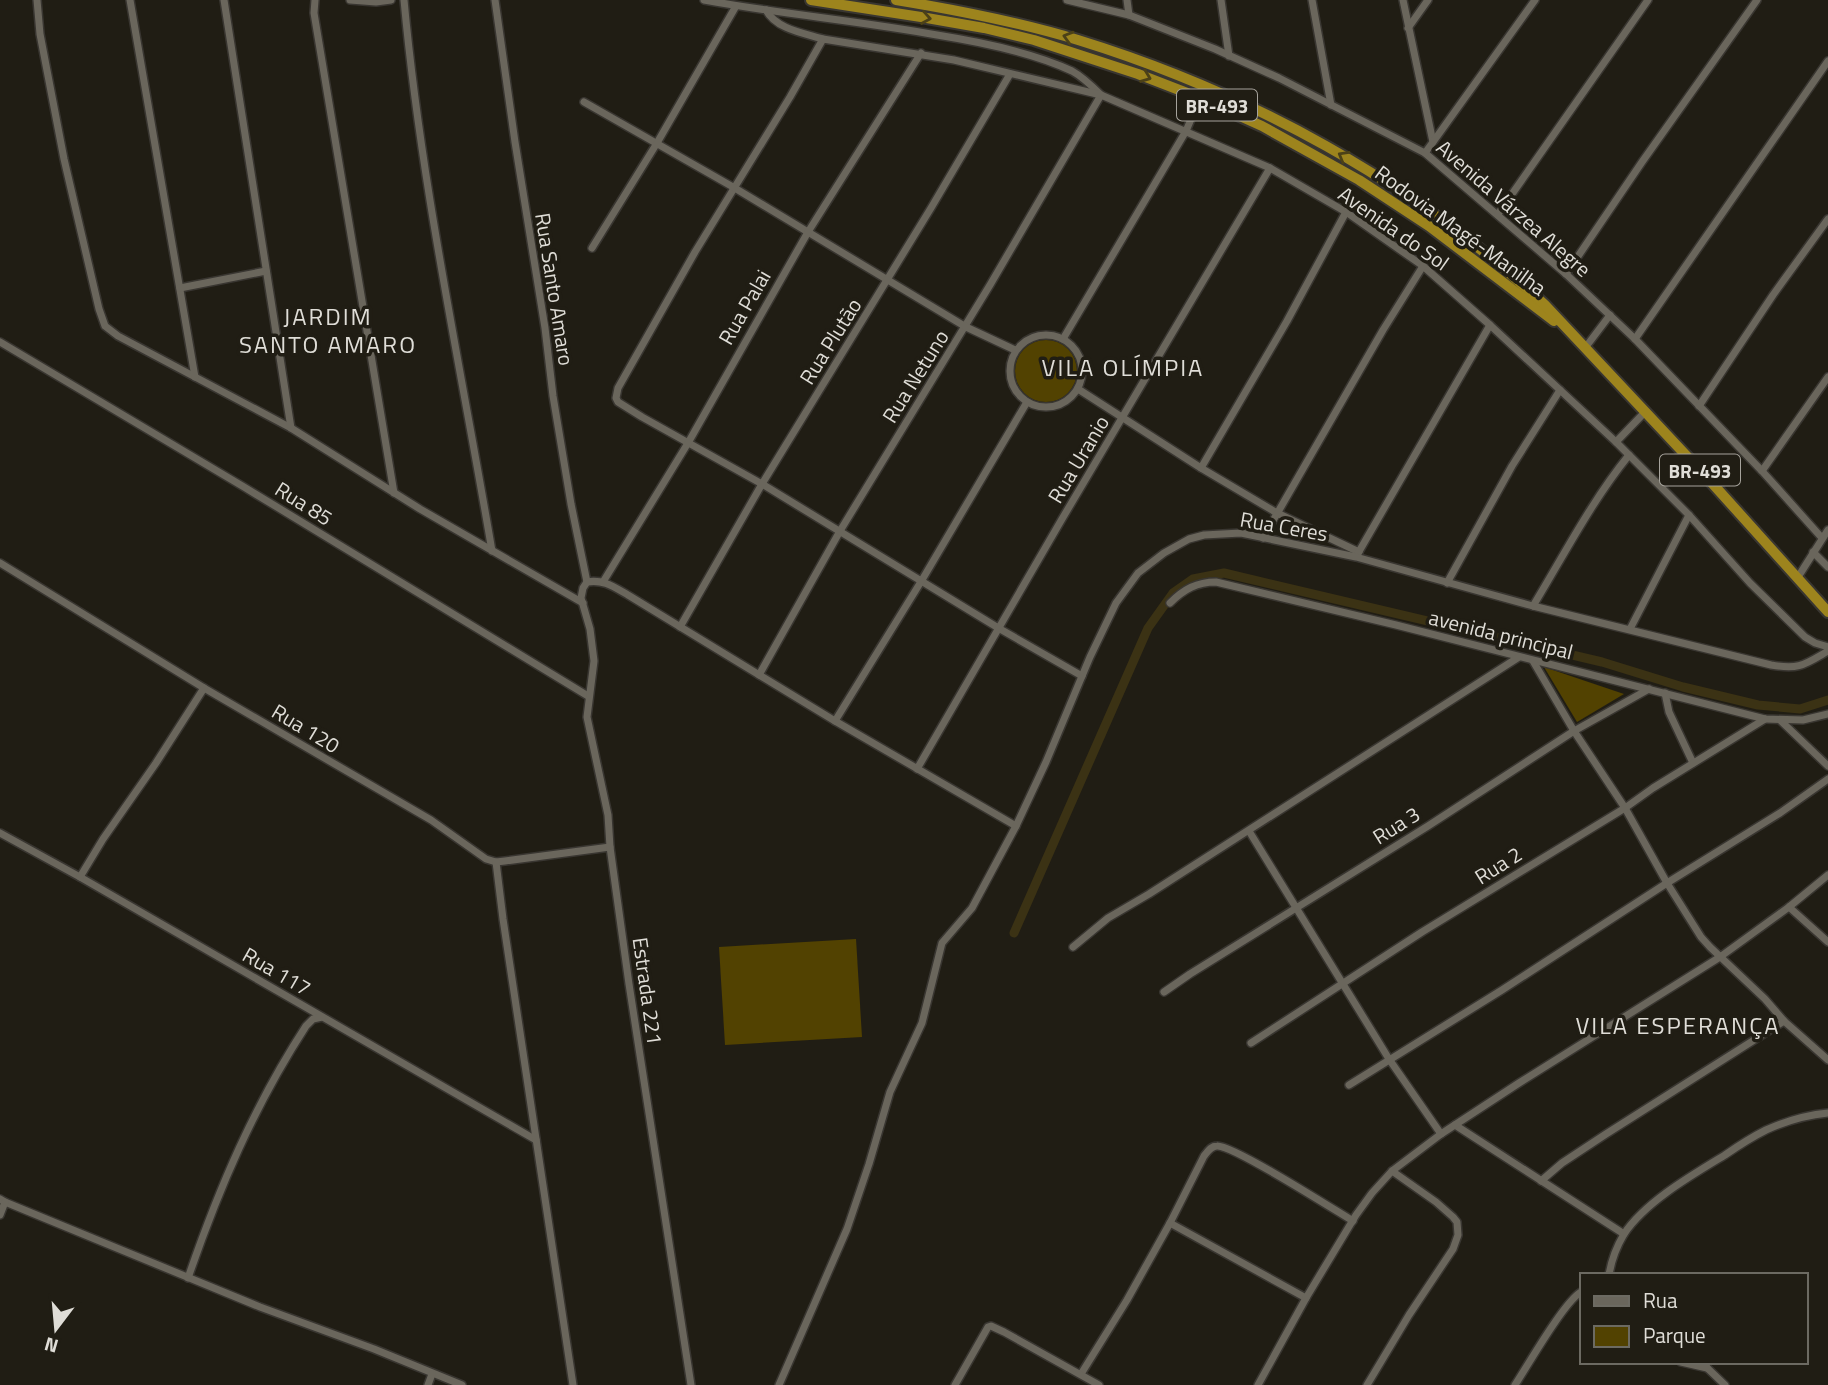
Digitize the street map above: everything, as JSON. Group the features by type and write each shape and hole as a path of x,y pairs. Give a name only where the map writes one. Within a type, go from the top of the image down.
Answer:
{"highway":[{"name":"Rodovia Magé-Manilha","path":"811,0 921,16 1034,40 1138,74 1200,98 1262,126 1359,180 1429,226 1570,333"},
{"name":"Rodovia Magé-Manilha","path":"896,0 986,17 1077,40 1142,62 1267,115 1365,168 1428,210 1518,279 1545,304 1827,611"}],"street":[{"path":"37,0 40,34 64,159 105,326 291,428 394,493 583,603"},
{"path":"130,0 195,377"},
{"path":"224,0 291,428"},
{"path":"315,0 315,18 394,493"},
{"path":"350,0 391,0"},
{"path":"404,0 421,149 492,551"},
{"name":"Rua Santo Amaro","path":"495,0 553,397 587,582"},
{"path":"704,0 905,29 989,45 1072,71 1101,95"},
{"name":"Avenida Várzea Alegre","path":"1067,0 1173,31 1279,78 1425,153 1566,274 1635,339 1762,471 1822,538"},
{"path":"1127,0 1129,16"},
{"path":"1221,0 1228,56"},
{"path":"1312,0 1331,105"},
{"path":"1403,0 1433,142"},
{"path":"1408,27 1428,0"},
{"path":"1425,153 1535,0"},
{"path":"1498,214 1648,0"},
{"path":"1566,274 1757,0"},
{"path":"592,248 657,143 736,6"},
{"name":"Avenida do Sol","path":"766,10 779,24 823,39 920,53 1101,95 1270,168 1346,212 1423,266 1490,325 1616,442 1805,637 1828,649"},
{"path":"823,39 733,187 627,373 616,398 618,402 762,484 1082,676"},
{"name":"Rua Palai","path":"603,582 688,443 808,232 920,53"},
{"path":"1635,339 1828,61"},
{"name":"Rua Plutão","path":"680,627 762,484 1010,74"},
{"name":"Rua Netuno","path":"759,675 840,531 965,327 1101,95"},
{"path":"1063,339 1186,131 1200,98"},
{"path":"584,102 733,187 965,327 1015,350"},
{"name":"Rua Uranio","path":"918,769 1025,582 1270,168"},
{"path":"1201,468 1287,321 1346,212"},
{"path":"1699,406 1773,295 1828,219"},
{"path":"1263,538 1423,266"},
{"path":"180,288 266,271"},
{"path":"1585,348 1610,315"},
{"path":"1079,388 1201,468 1277,513 1357,555 1490,325"},
{"path":"1046,334 1063,339 1074,348 1081,361 1083,375 1079,388 1070,399 1058,405 1048,407 1027,402 1019,396 1010,382 1009,366 1015,350 1037,335 1046,334"},
{"name":"Rua 85","path":"0,342 588,695"},
{"path":"1762,471 1828,377"},
{"path":"1447,583 1512,466 1560,390"},
{"path":"835,721 1027,402"},
{"path":"1616,442 1645,412"},
{"path":"1533,606 1572,539 1629,455"},
{"path":"1630,629 1689,515"},
{"path":"1798,577 1828,530"},
{"name":"Rua Ceres","path":"779,1385 846,1229 890,1092 922,1023 940,948 972,908 1016,826 1116,603 1138,573 1152,561 1189,539 1204,535 1241,533 1357,555 1533,606 1781,667 1800,666 1828,649"},
{"path":"1813,552 1828,568"},
{"name":"Rua 120","path":"0,563 204,688 431,820 486,859 496,862"},
{"path":"583,603 582,594 587,582 603,582 1016,826"},
{"name":"avenida principal","path":"1170,603 1195,584 1216,582 1765,719 1803,720 1828,713"},
{"name":"Estrada 221","path":"583,603 594,654 588,695 588,725 608,815 629,984 691,1385"},
{"path":"1073,947 1108,918 1249,831 1519,657"},
{"path":"1532,661 1625,808 1701,937 1784,1021 1828,1060"},
{"path":"80,877 204,688"},
{"name":"Rua 3","path":"1164,992 1574,731 1649,689"},
{"path":"1665,693 1669,712 1693,763"},
{"name":"Rua 2","path":"1251,1043 1456,911 1765,719"},
{"path":"1780,720 1828,766"},
{"path":"1349,1085 1780,813 1828,779"},
{"path":"1249,831 1389,1059 1441,1134"},
{"name":"Rua 117","path":"0,833 536,1140"},
{"path":"573,1385 496,862 610,847"},
{"path":"1258,1385 1306,1298 1363,1204 1392,1171 1441,1134 1519,1083 1720,957 1828,875"},
{"path":"1789,907 1828,942"},
{"path":"188,1278 213,1208 248,1126 306,1026 313,1019 322,1017"},
{"path":"1541,1181 1562,1163 1784,1021"},
{"path":"1610,1273 1624,1234 1661,1196 1764,1131 1785,1122 1828,1112"},
{"path":"1455,1125 1624,1234"},
{"path":"1082,1374 1127,1300 1204,1156 1213,1147 1219,1146 1237,1153 1353,1221"},
{"path":"1367,1385 1453,1249 1458,1235 1457,1222 1453,1217 1392,1171"},
{"path":"0,1215 2,1201 260,1307 462,1385"},
{"path":"1170,1223 1306,1298"},
{"path":"1515,1385 1560,1317 1580,1293"},
{"path":"955,1385 986,1329 991,1326 1099,1385"},
{"path":"1686,1364 1704,1365 1725,1385"},
{"path":"428,1385 432,1374"}],"green space":[{"path":"1040,340 1052,340 1068,349 1075,359 1075,383 1068,393 1052,402 1040,402 1029,397 1020,388 1015,377 1015,365 1020,354 1029,345"},
{"path":"1544,667 1624,694 1577,722"},
{"path":"856,939 862,1037 725,1045 719,947"}],"waterway":[{"path":"1014,933 1148,628 1173,593 1193,579 1224,573 1602,662 1683,687 1758,705 1800,709 1828,700"}],"district":[{"name":"JARDIM SANTO AMARO","path":"328,330"},
{"name":"VILA OLÍMPIA","path":"1123,367"},
{"name":"VILA ESPERANÇA","path":"1678,1025"}]}
